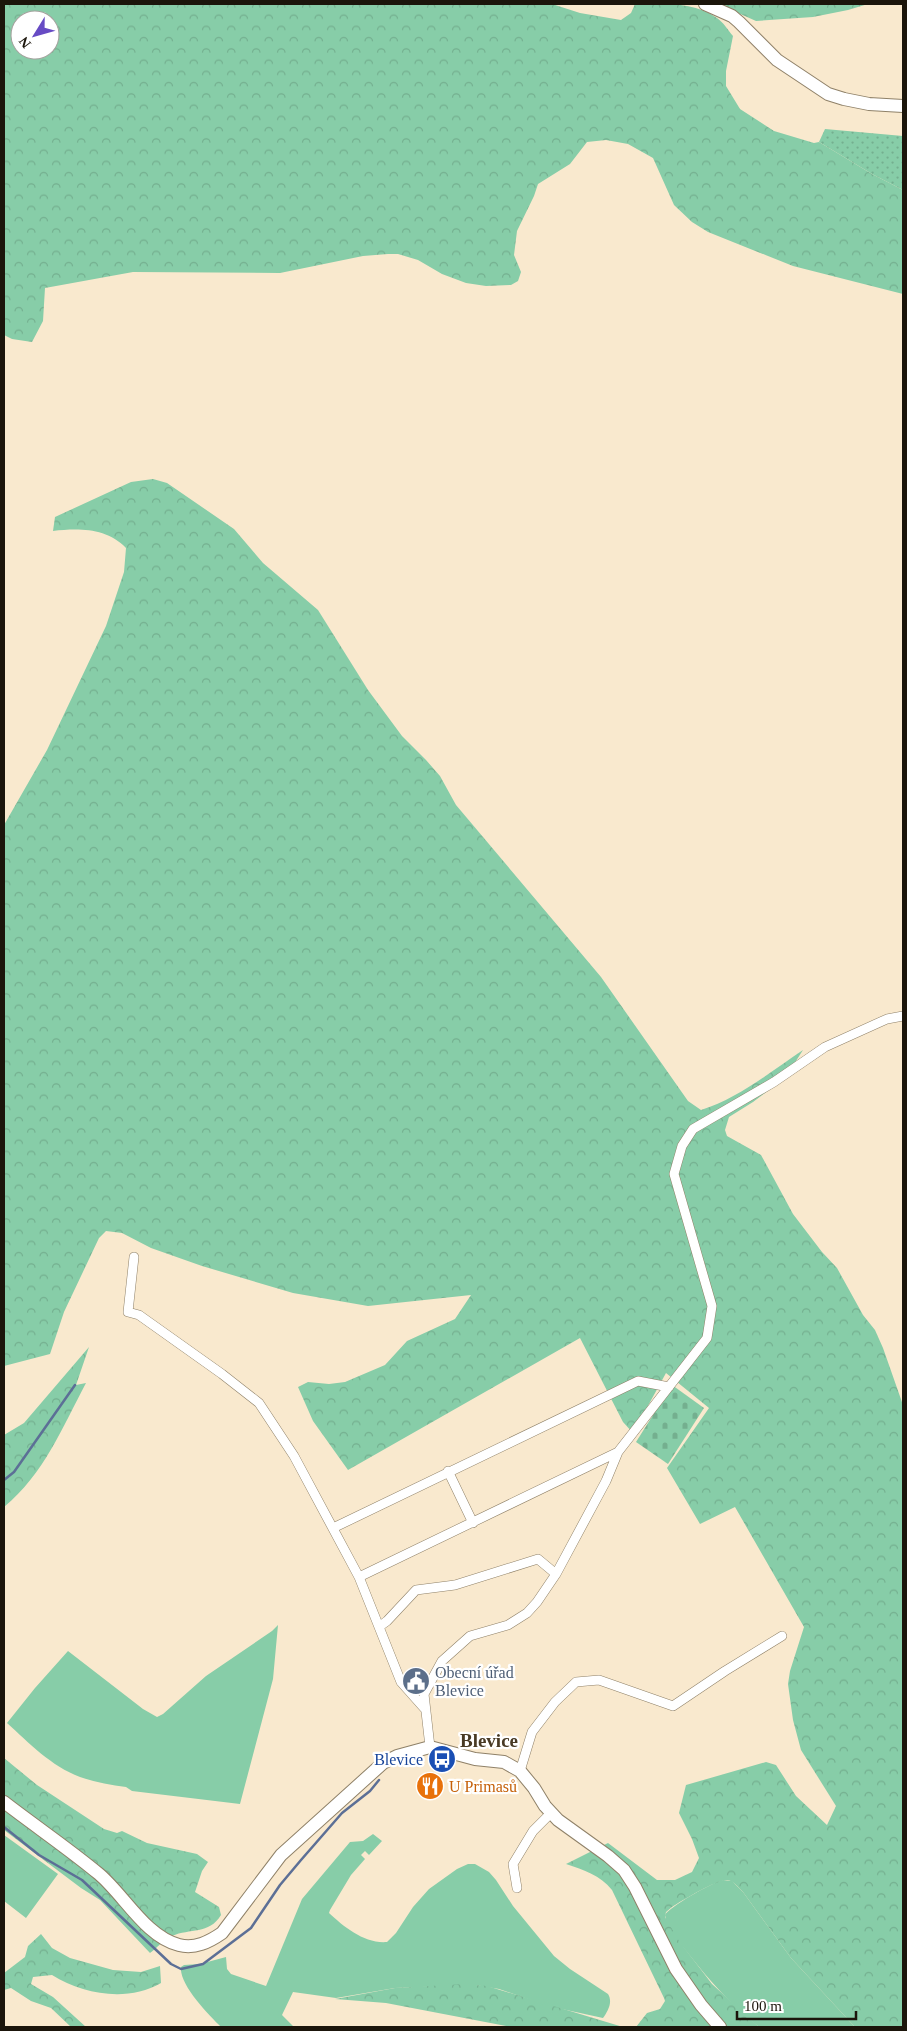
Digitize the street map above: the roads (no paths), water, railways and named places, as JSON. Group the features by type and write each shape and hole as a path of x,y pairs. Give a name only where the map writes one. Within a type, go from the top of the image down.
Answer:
{"street":[{"path":"705,4 740,22 781,64 828,94 844,100 903,106"},
{"path":"430,1748 424,1694 442,1661 470,1636 508,1624 527,1614 556,1574 606,1481 618,1452 707,1338 712,1306 674,1174 682,1146 693,1129 774,1082 825,1047 886,1019 903,1016"},
{"path":"134,1257 128,1312 139,1315 222,1374 259,1403 294,1456 359,1577 402,1682 425,1709"},
{"path":"332,1528 638,1381 669,1387"},
{"path":"359,1577 618,1452"},
{"path":"448,1471 473,1522"},
{"path":"380,1626 416,1590 455,1585 538,1560 556,1574"},
{"path":"520,1771 532,1732 555,1702 576,1682 599,1680 673,1706 782,1636"},
{"path":"4,1802 100,1874 120,1893 134,1912 158,1934 179,1945 192,1946 208,1942 222,1933 281,1855 382,1763 397,1756 430,1748 475,1759 504,1762 520,1771 558,1820 624,1870 635,1887 676,1968 701,2005 720,2027"},
{"path":"517,1888 513,1864 533,1831 551,1813"}],"waterway":[{"path":"4,1480 14,1472 75,1385"},
{"path":"4,1827 39,1855 82,1880 171,1964 181,1969 203,1964 251,1928 280,1885 301,1860 342,1813 370,1791 379,1780"}],"place":[{"name":"Obecní úřad Blevice","path":"416,1681"},
{"name":"Blevice","path":"442,1759"},
{"name":"U Primasů","path":"430,1786"}],"district":[{"name":"Blevice","path":"489,1740"}]}
